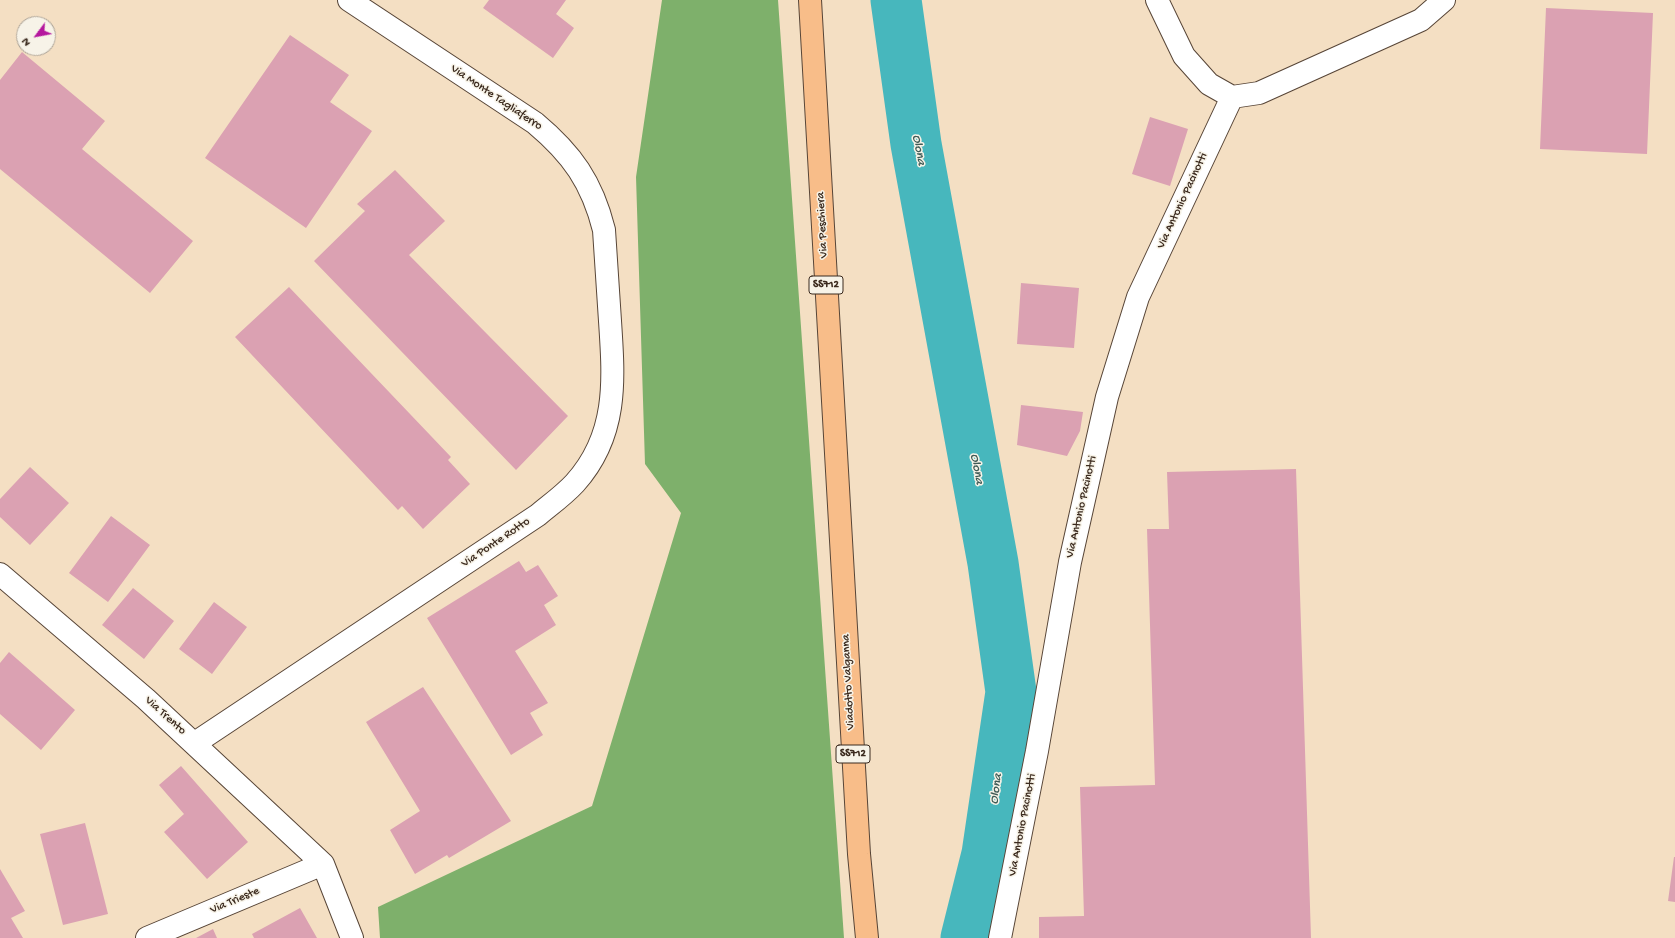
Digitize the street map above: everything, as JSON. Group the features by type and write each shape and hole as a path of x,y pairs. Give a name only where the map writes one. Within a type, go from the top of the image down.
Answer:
{"main road":[{"name":"Via Peschiera","path":"810,0 842,569"},
{"name":"Viadotto Valganna","path":"842,569 859,854 867,938"}],"street":[{"name":"Via Monte Tagliaferro","path":"349,0 534,123 552,137 580,170 591,189 604,230"},
{"path":"1158,0 1184,56 1209,84 1232,97 1259,93 1421,20 1444,0"},
{"name":"Via Antonio Pacinotti","path":"1000,938 1037,751 1070,562 1107,397 1138,297 1232,97"},
{"name":"Via Ponte Rotto","path":"195,743 511,534 548,507 575,483 586,469 604,434 612,398 613,376 604,230"},
{"name":"Via Trento","path":"0,574 146,699 195,743 323,864"},
{"path":"323,864 352,938"},
{"name":"Via Trieste","path":"147,938 323,864"}],"green space":[{"path":"662,0 778,0 844,938 380,938 378,907 592,806 681,513 645,464 636,177"}],"building":[{"path":"489,0 566,0 556,14 574,28 553,58 483,8"},
{"path":"1546,8 1653,13 1647,154 1540,149"},
{"path":"290,35 349,75 330,102 372,131 306,228 205,158"},
{"path":"19,56 27,56 105,121 82,149 193,241 150,293 0,169 0,80"},
{"path":"1150,117 1188,129 1170,186 1132,174"},
{"path":"395,170 445,221 409,255 568,416 516,470 314,261 365,211 357,204"},
{"path":"1021,283 1079,288 1074,348 1017,344"},
{"path":"289,287 451,457 448,460 470,484 423,529 402,506 398,510 235,337"},
{"path":"1021,405 1083,412 1080,431 1067,456 1017,445"},
{"path":"30,467 69,503 30,545 0,517 0,499"},
{"path":"1296,469 1311,938 1039,938 1039,917 1084,916 1080,787 1155,785 1147,529 1169,529 1167,472"},
{"path":"111,516 150,545 108,602 69,573"},
{"path":"519,561 526,572 538,565 558,596 544,605 556,625 515,651 548,703 530,713 543,735 511,755 427,618"},
{"path":"133,588 174,621 144,659 102,625"},
{"path":"214,602 247,627 212,674 179,649"},
{"path":"9,652 75,710 41,750 0,714 0,663"},
{"path":"423,687 511,821 449,858 447,855 415,874 390,830 420,811 366,722"},
{"path":"181,766 248,842 207,879 164,832 184,814 159,785"},
{"path":"85,823 108,914 63,925 40,834"},
{"path":"1675,857 1675,902 1668,901"},
{"path":"0,869 25,911 11,918 23,938 0,938"},
{"path":"300,908 317,938 254,938 252,934"},
{"path":"213,929 217,938 196,938"}],"waterway":[{"name":"Olona","path":"896,0 916,144 993,563 1011,692 987,854 966,938"}]}
